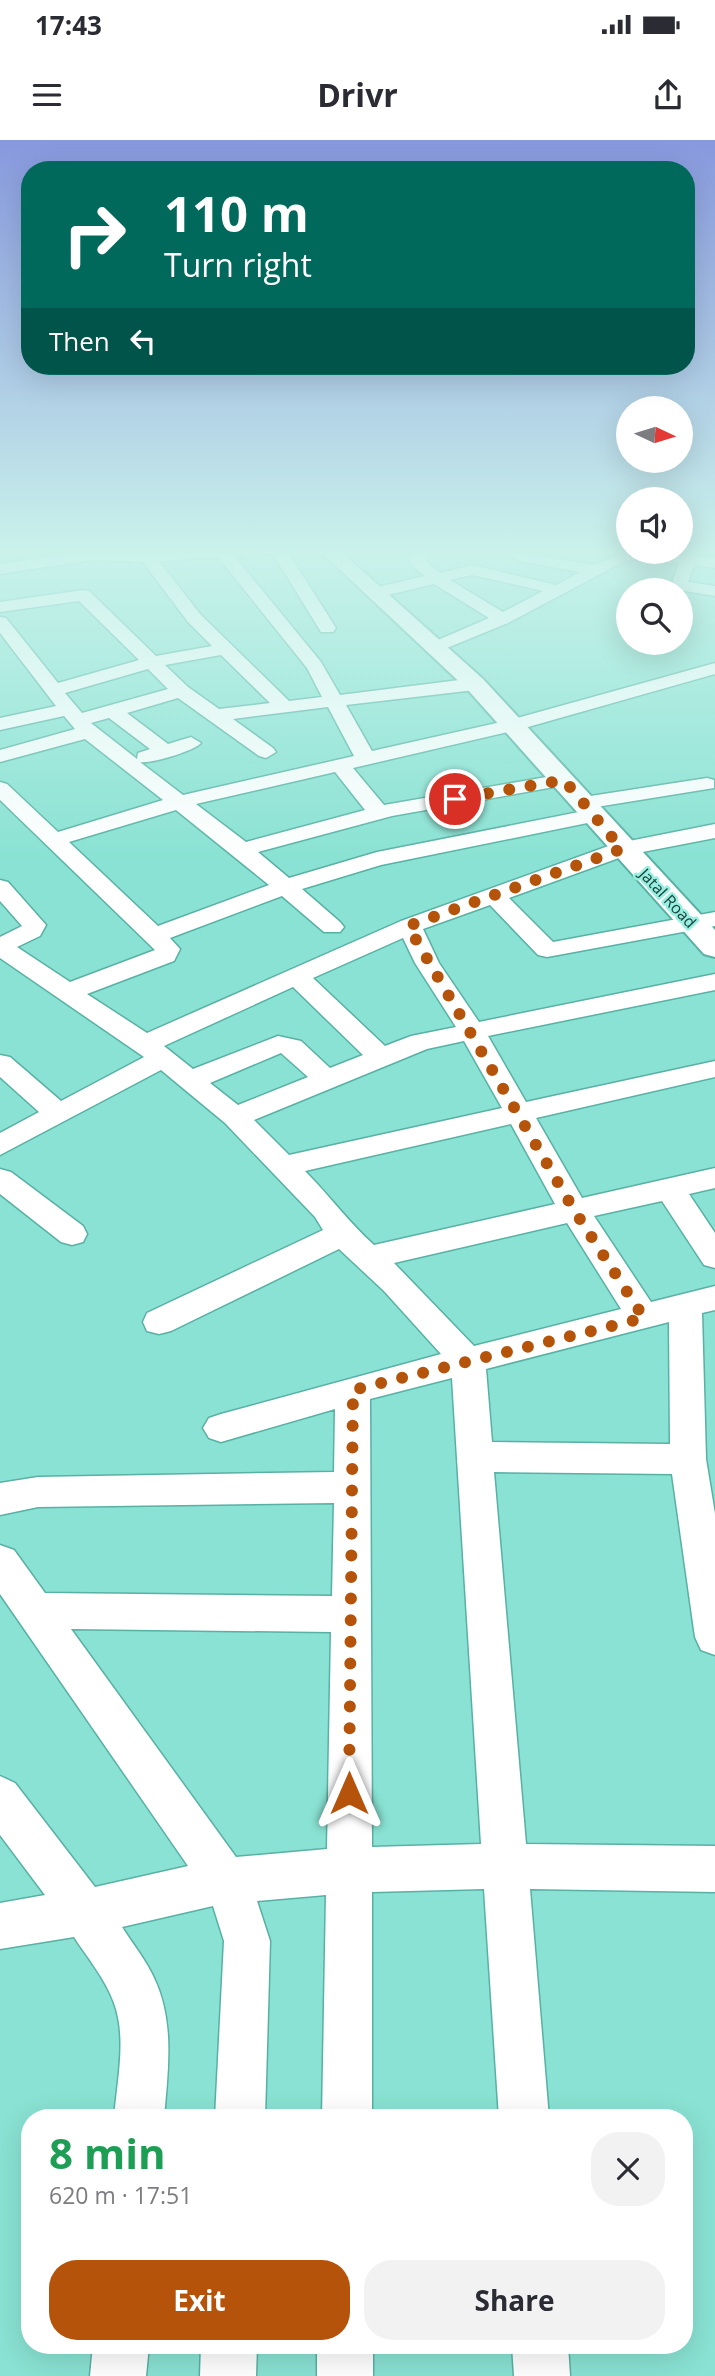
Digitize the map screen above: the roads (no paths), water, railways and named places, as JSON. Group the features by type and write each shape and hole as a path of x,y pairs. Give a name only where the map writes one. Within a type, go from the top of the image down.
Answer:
{"main road":[{"name":"Jatal Road","path":"444,653 514,724 622,849 704,922 715,948"}],"street":[{"path":"25,653 77,721 242,850 332,927"},
{"path":"144,653 181,691 266,752"},
{"path":"55,690 153,662 200,653"},
{"path":"228,653 284,706"},
{"path":"305,653 336,700 365,757"},
{"path":"57,839 178,802 514,724 713,671"},
{"path":"217,715 475,684"},
{"path":"0,756 77,721 181,691"},
{"path":"111,710 165,751"},
{"path":"0,724 77,721"},
{"path":"127,762 191,743"},
{"path":"338,763 379,813"},
{"path":"242,850 379,813 564,780"},
{"path":"153,936 284,887 419,849 707,784"},
{"path":"0,788 57,839 168,949 165,956 65,993"},
{"path":"0,1145 60,1114 154,1051 295,975 408,926 622,849 715,831"},
{"path":"0,887 33,925 26,934 0,946 65,993 154,1051 235,1117 326,1210 342,1234 468,1362 523,2109"},
{"path":"493,895 547,950 704,922"},
{"path":"408,926 427,963 471,1030 574,1210 644,1318"},
{"path":"295,975 381,1057"},
{"path":"235,1117 420,1042 715,982"},
{"path":"190,1081 278,1044 292,1047 326,1080"},
{"path":"0,1063 60,1114"},
{"path":"284,1166 715,1069"},
{"path":"368,1258 715,1178"},
{"path":"0,1179 72,1234"},
{"path":"669,1188 715,1257"},
{"path":"159,1322 342,1234"},
{"path":"221,1429 353,1390 700,1302 688,1459 715,1637"},
{"path":"346,2109 353,1390"},
{"path":"473,1457 688,1459"},
{"path":"0,1499 38,1492 353,1488"},
{"path":"0,1562 225,1881 239,1912 247,1941 240,2109"},
{"path":"34,1611 349,1614"},
{"path":"0,1798 85,1912 135,1992 141,2011 145,2049 140,2109"},
{"path":"0,1926 85,1912 225,1881 348,1870 507,1866 715,1868"},
{"path":"118,2376 120,2354"},
{"path":"228,2376 229,2354"},
{"path":"345,2354 345,2376"},
{"path":"541,2354 542,2376"}]}
